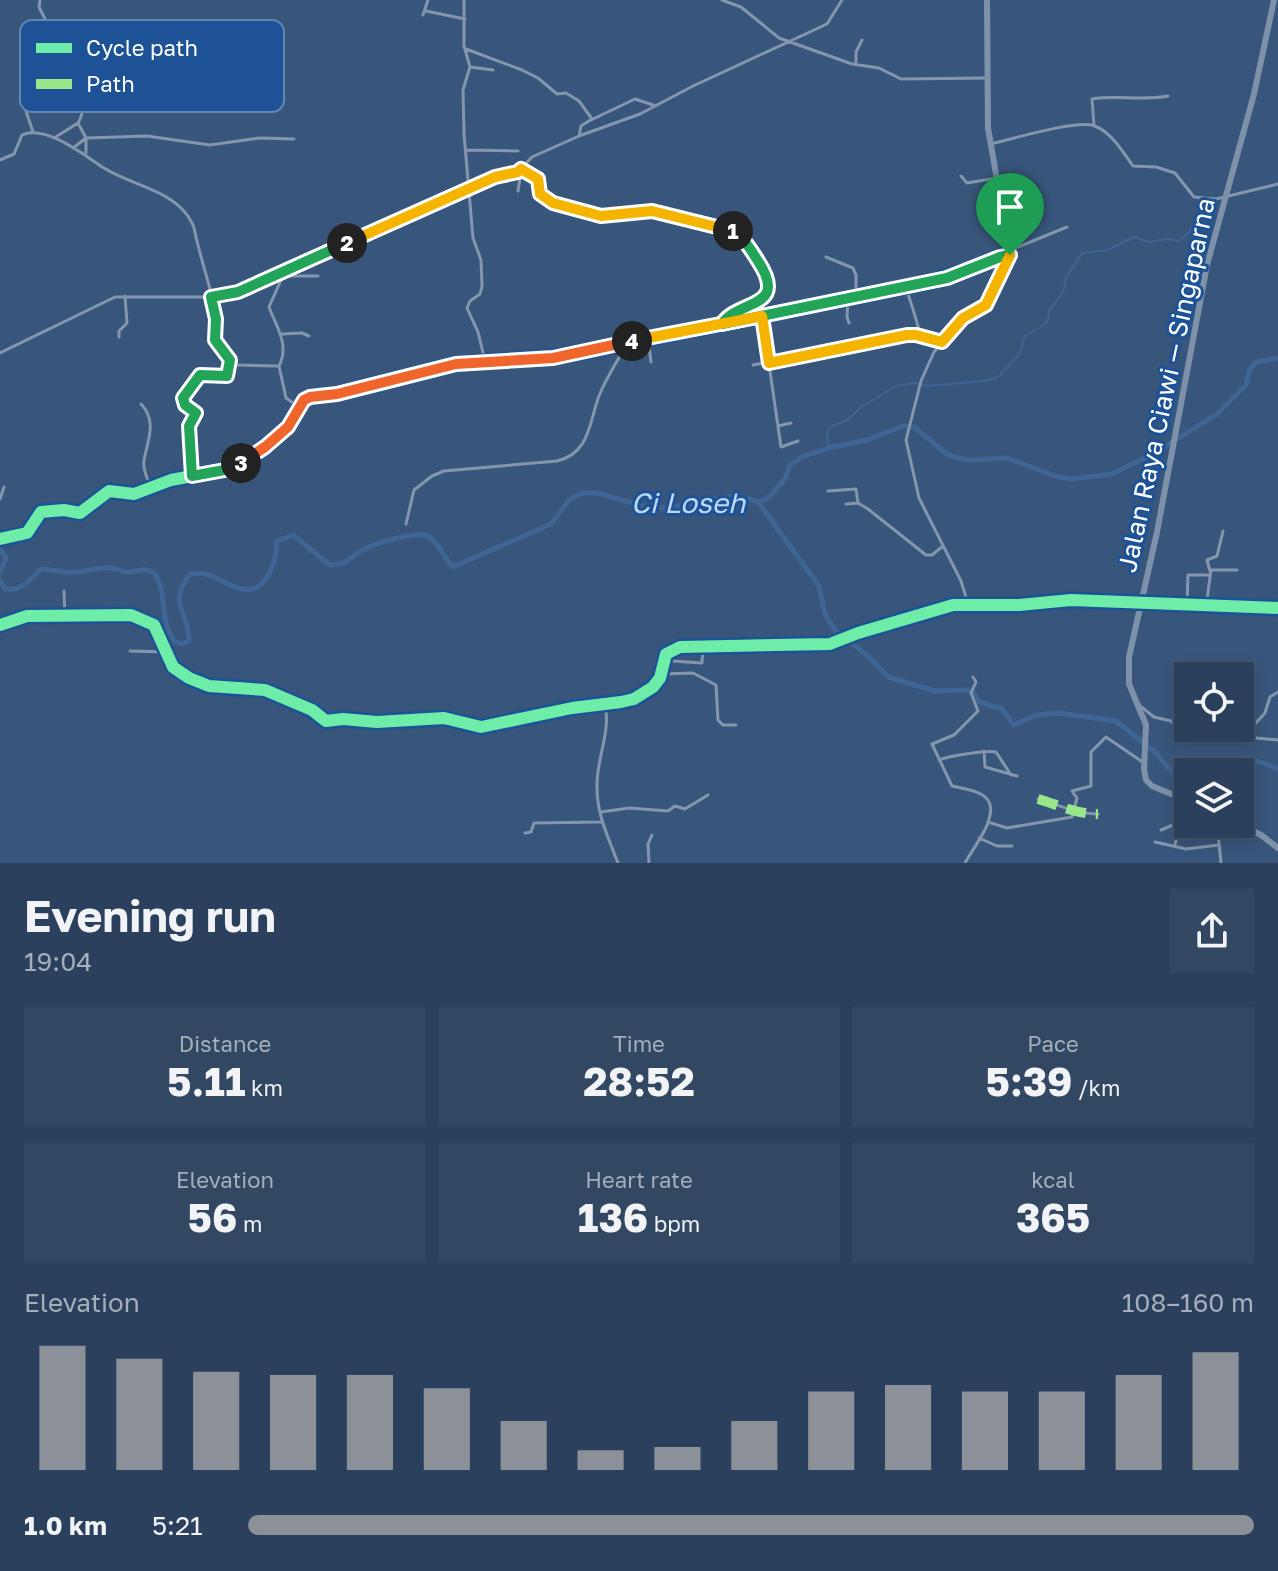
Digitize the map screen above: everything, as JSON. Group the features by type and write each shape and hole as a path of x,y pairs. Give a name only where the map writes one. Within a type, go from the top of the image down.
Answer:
{"street":[{"path":"40,0 39,7 46,20"},
{"path":"428,0 425,13 465,19"},
{"path":"464,0 465,49 470,67 463,90 465,150 473,238 481,260 482,286 480,294 467,305 467,311 478,332 485,361"},
{"path":"722,0 741,7 773,34 906,79 987,78"},
{"path":"0,353 107,300 125,296 211,297 238,292 495,177 519,171 532,157 621,122 827,24 842,0"},
{"path":"969,607 961,581 919,498 913,460 907,445 909,425 921,383 934,352 963,318 986,305 1011,252 988,128 987,0"},
{"name":"Jalan Raya Ciawi — Singaparna","path":"1144,763 1147,734 1143,714 1129,684 1128,671 1207,265 1254,94 1274,0"},
{"path":"856,64 856,52 862,40"},
{"path":"465,49 522,70 538,78 557,94 566,93 579,101 591,120"},
{"path":"470,67 493,70"},
{"path":"1094,125 1090,102 1093,99 1140,100 1168,96"},
{"path":"579,136 581,126 635,99 656,106"},
{"path":"26,112 33,132"},
{"path":"54,138 78,123 83,112"},
{"path":"78,123 86,138 86,153"},
{"path":"991,144 1067,126 1094,125 1114,141 1135,167 1156,167 1175,173 1194,197 1213,200 1278,184"},
{"path":"0,160 14,154 22,135 33,132 86,153 104,168 152,189 186,215 194,227 216,319 215,340 230,360 241,366 279,366"},
{"path":"73,148 86,138 147,136 210,145 260,138 294,139"},
{"path":"465,150 518,151"},
{"path":"518,191 519,171"},
{"path":"519,171 538,179 540,194 553,203 606,217 652,211 737,233 766,273 768,288 756,303 727,317 722,324"},
{"path":"961,176 967,183 997,178"},
{"path":"991,213 1004,211"},
{"path":"0,539 27,533 41,512 64,510 80,513 105,493 114,490 134,494 192,476 230,469 256,454 288,427 299,407 310,397 337,394 456,364 553,358 947,278 1067,227"},
{"path":"826,257 853,268 856,296"},
{"path":"278,274 281,280"},
{"path":"299,407 287,401 279,366 282,334 269,307 281,280 286,277 318,276"},
{"path":"906,287 914,318 920,327 919,336"},
{"path":"119,337 119,331 128,322 125,296"},
{"path":"848,298 849,323"},
{"path":"762,316 781,448 798,441"},
{"path":"282,334 302,333 309,336"},
{"path":"753,365 890,338 919,336 942,342"},
{"path":"648,338 651,362"},
{"path":"406,524 414,490 435,474 557,461 575,454 583,444 600,395 628,342"},
{"path":"192,476 189,426 196,413 185,405 183,398 200,375 227,376 230,360"},
{"path":"141,404 149,417 149,445 143,462 150,487"},
{"path":"778,426 791,423"},
{"path":"0,499 4,487"},
{"path":"828,491 856,489 858,503"},
{"path":"846,504 858,503 926,555 943,546"},
{"path":"1206,607 1210,573 1207,560 1217,556 1223,531"},
{"path":"1187,606 1188,575 1237,570"},
{"path":"64,591 65,617"},
{"path":"0,625 27,616 141,617 158,630 173,667 189,678 218,687 265,690 312,710 326,721 444,718 481,727 634,699 653,687 661,674 665,657 680,647 830,644 945,607 1071,600 1278,608"},
{"path":"672,661 702,663 703,645"},
{"path":"130,651 166,652"},
{"path":"661,674 693,673 716,685 718,720 723,725 736,725"},
{"path":"965,863 987,830 990,810 977,790 952,786 932,742 953,736 978,711 972,690 976,682 973,677"},
{"path":"1254,725 1265,713 1270,697 1278,692"},
{"path":"605,703 608,717 597,788 602,822 618,863"},
{"path":"1137,703 1154,717 1174,725"},
{"path":"1254,735 1256,738 1278,740"},
{"path":"1083,800 1072,791 1091,786 1091,752 1106,737 1144,763 1149,784 1174,795"},
{"path":"938,760 958,754 971,756 984,751 999,753 1011,775"},
{"path":"984,751 985,767 1017,776"},
{"path":"601,812 627,808 668,811 675,806 685,809 708,795"},
{"path":"988,822 1005,828 1039,820 1069,818 1077,798"},
{"path":"1038,799 1061,805 1073,813 1098,814"},
{"path":"525,833 531,832 534,823 602,822"},
{"path":"1161,830 1174,824"},
{"path":"1254,831 1278,848"},
{"path":"649,863 648,844 652,835"},
{"path":"979,838 997,846 1012,846"},
{"path":"1175,845 1177,838"},
{"path":"1218,838 1221,863"},
{"path":"1155,842 1189,849 1219,845"}],"waterway":[{"path":"828,448 830,427 849,419 861,407 896,386 985,381 998,377 1019,355 1025,336 1047,323 1049,311 1063,292 1066,278 1082,253 1107,250 1134,237 1148,242 1179,241 1194,228 1207,223 1209,230"},
{"name":"Ci Loseh","path":"0,581 5,589 16,589 41,569 71,572 104,568 128,572 150,571 160,583 170,633 175,642 182,644 189,641 179,601 190,574 210,576 238,588 256,587 268,576 277,541 293,535 330,565 343,563 363,549 382,542 425,535 433,540 453,567 551,524 570,499 582,493 597,493 646,507 669,508 730,496 758,502 767,499 785,479 790,465 802,457 867,440 903,426 914,427 948,455 967,460 1007,458 1071,479 1112,474 1158,451 1217,414 1246,385 1250,369 1256,362 1278,358"},
{"path":"758,502 819,586 825,614 835,630 868,656 888,677 935,691 972,690 979,702 1002,709 1014,725 1036,715 1059,713 1116,721 1156,753 1174,775"},
{"name":"Ci Loseh","path":"0,549 6,558 0,572"},
{"path":"1254,760 1278,769"}],"marked path":[{"path":"1038,799 1075,811 1098,814"}],"cycle path":[{"path":"0,539 27,533 41,512 64,510 80,513 109,491 134,494 171,480 230,469 256,454 288,427 304,400 310,397 337,394 456,364 563,356 925,283 1010,255"},
{"path":"0,625 27,616 131,615 154,625 173,667 209,686 265,690 312,710 326,721 444,718 481,727 634,699 653,687 660,678 666,654 680,647 830,644 953,605 1019,605 1071,600 1278,608"}],"route":[{"path":"1010,255 947,278 835,300 762,316 722,324 727,317 756,303 768,288 766,273 737,233 652,211 606,217 553,203 540,194 538,179 521,169 495,177 238,292 211,297 216,319 215,340 230,360 227,376 198,376 182,400 196,413 189,426 192,476 230,469 256,454 288,427 306,398 337,394 456,364 553,358 762,316 769,363 907,335 942,342 963,318 986,305 1010,255"}]}
